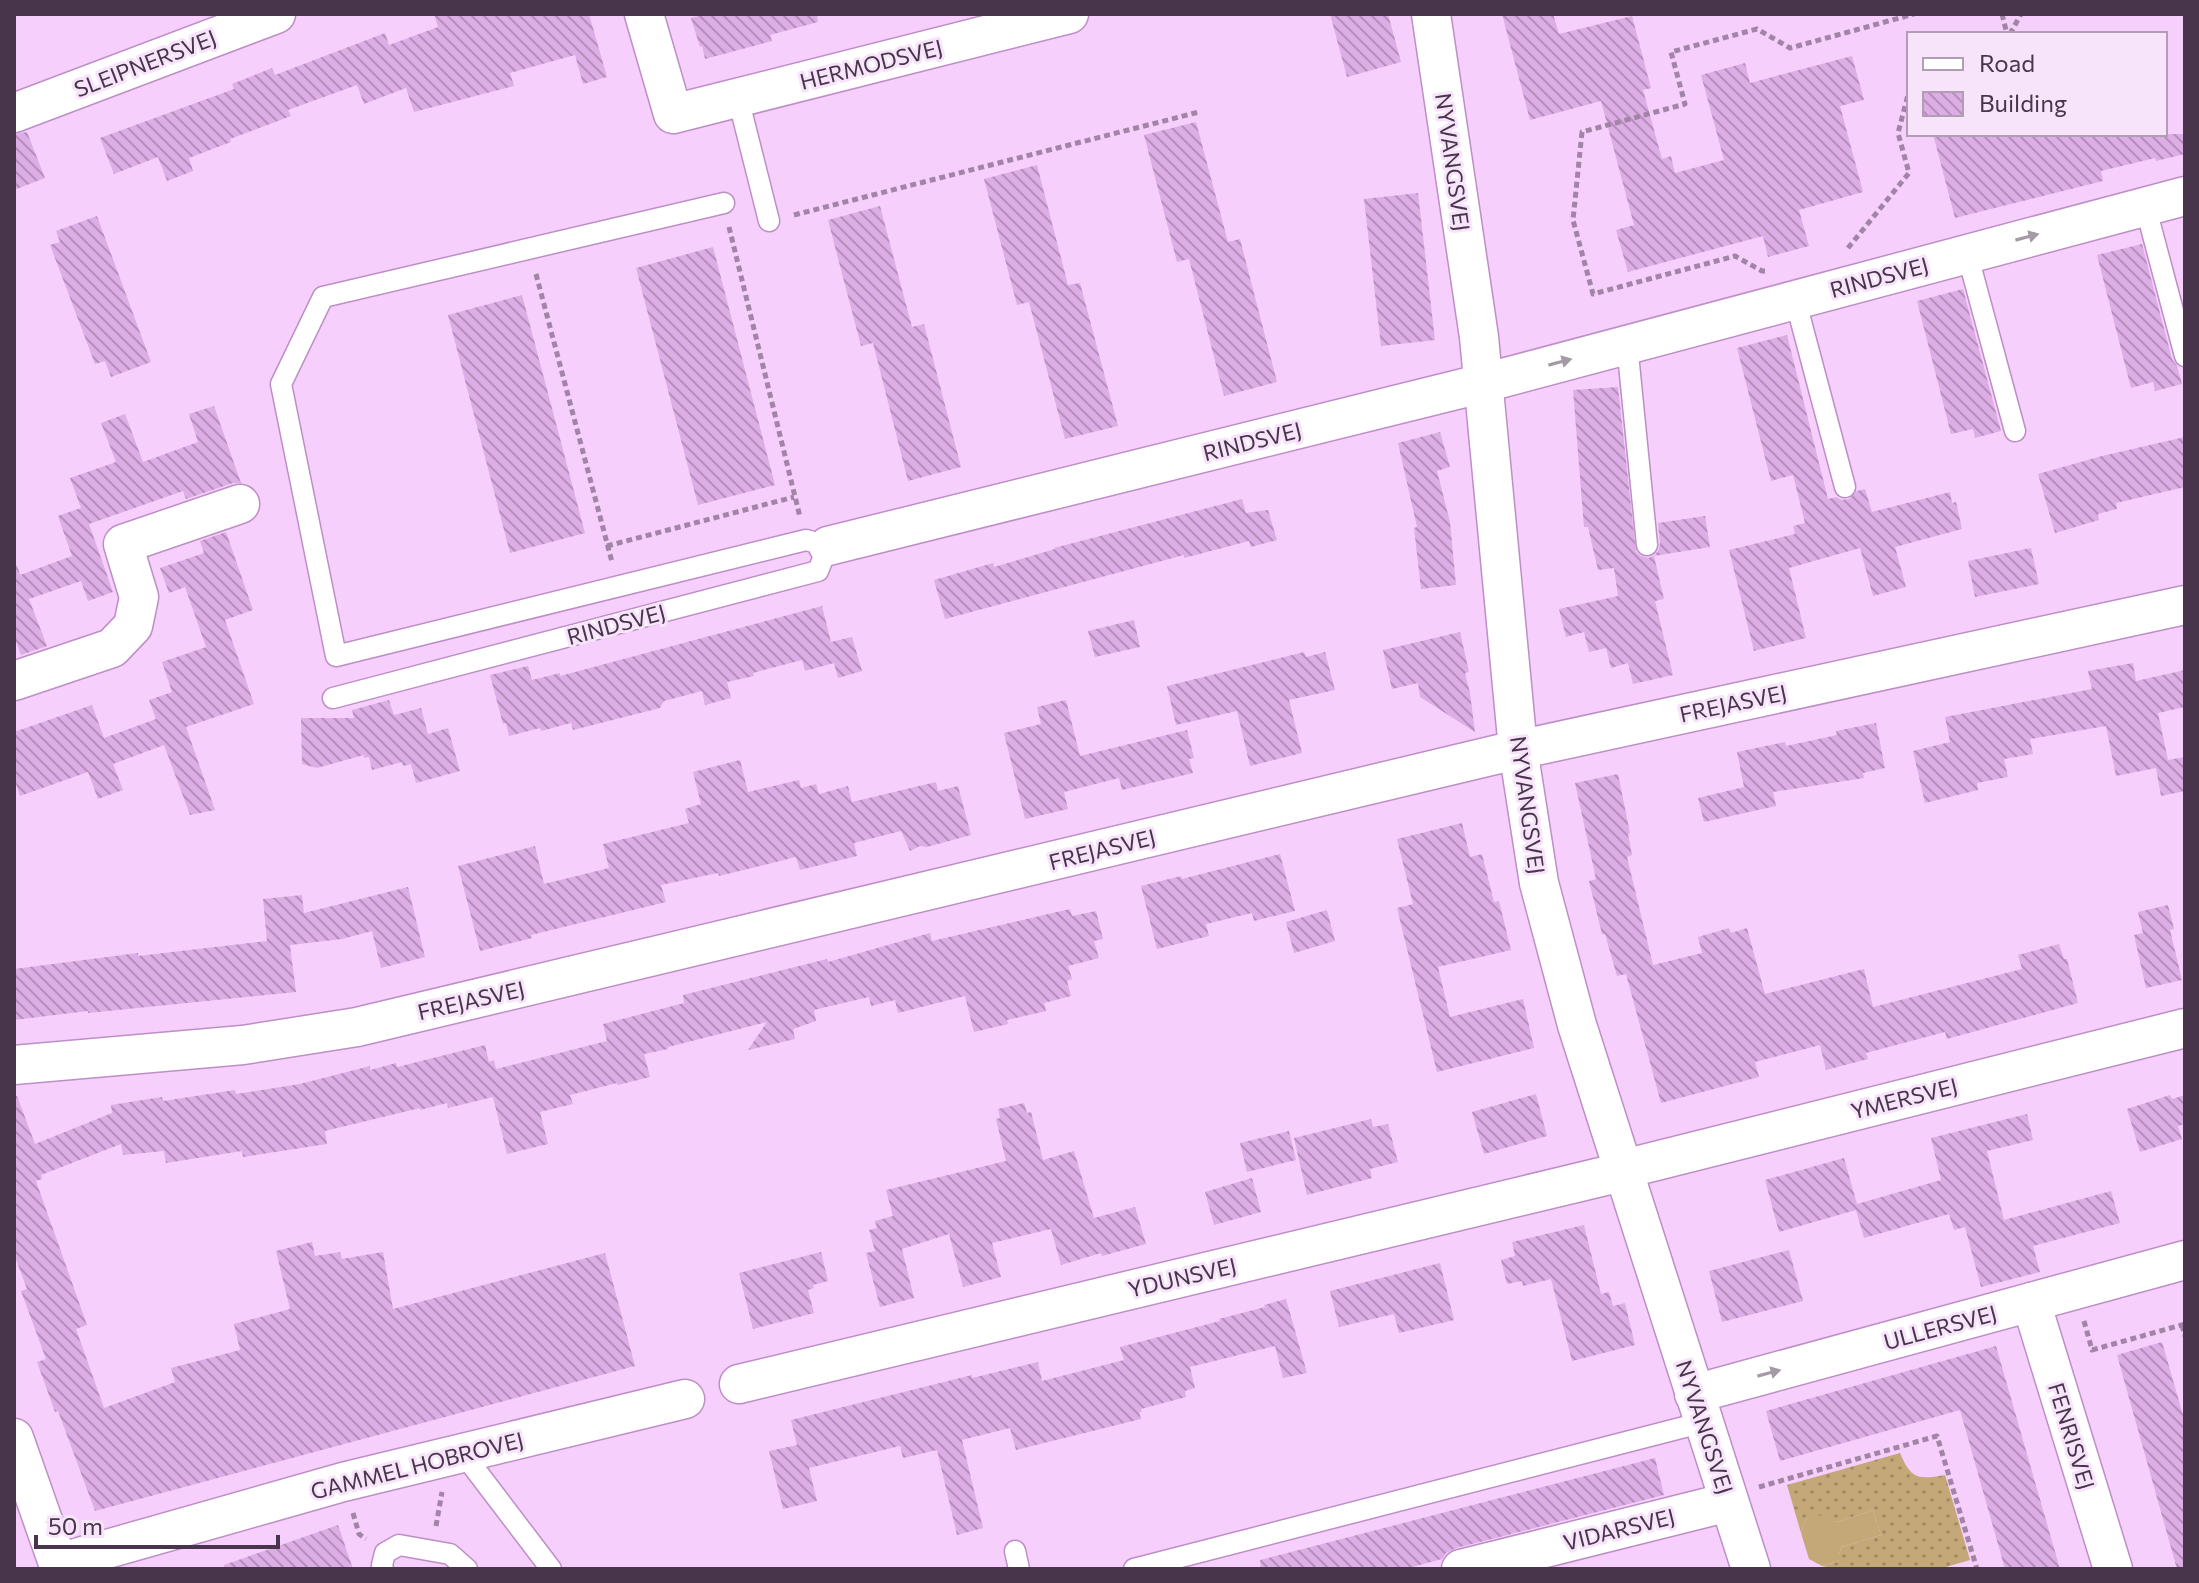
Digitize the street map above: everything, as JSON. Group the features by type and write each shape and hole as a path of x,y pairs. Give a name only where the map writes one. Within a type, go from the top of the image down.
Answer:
{"street":[{"name":"SLEIPNERSVEJ","path":"14,113 276,14"},
{"name":"HERMODSVEJ","path":"644,14 673,114 1069,14"},
{"name":"NYVANGSVEJ","path":"1431,14 1484,383 1518,749 1539,883 1577,1025 1751,1569"},
{"name":"RINDSVEJ","path":"817,543 1484,383 1627,344 1786,284 1967,253 2185,196"},
{"path":"14,681 112,648 133,626 139,597 123,544 240,504"},
{"name":"FREJASVEJ","path":"14,1065 243,1045 357,1027 1518,749 2185,605"},
{"name":"YMERSVEJ","path":"1623,1170 2185,1028"},
{"name":"YDUNSVEJ","path":"739,1384 1623,1170"},
{"name":"ULLERSVEJ","path":"1699,1408 2031,1302 2185,1260"},
{"name":"FENRISVEJ","path":"2031,1302 2113,1569"},
{"name":"GAMMEL HOBROVEJ","path":"14,1438 59,1566 343,1482 685,1399"},
{"name":"VIDARSVEJ","path":"1461,1569 1729,1502"}],"lane":[{"path":"738,98 769,221"},
{"path":"724,203 323,297 281,384 336,656 619,586 817,543"},
{"path":"2145,205 2185,356"},
{"path":"1967,253 2015,431"},
{"path":"1786,284 1845,487"},
{"path":"1627,344 1647,545"},
{"name":"RINDSVEJ","path":"333,698 818,571 817,543"},
{"path":"1134,1569 1699,1408"},
{"path":"455,1454 551,1569"},
{"path":"384,1561 399,1545 450,1554 467,1569"}],"path":[{"path":"1786,284 1735,256 1593,294 1573,220 1582,132 1685,104 1671,52 1757,29 1790,48 1914,14"},
{"path":"2009,32 2021,14"},
{"path":"1848,248 1909,173 1898,133 1907,99"},
{"path":"769,221 1199,112"},
{"path":"724,203 794,497 817,543"},
{"path":"529,248 619,586"},
{"path":"607,546 794,497"},
{"path":"2075,1290 2092,1350 2184,1325 2185,1336"},
{"path":"1729,1502 1763,1486 1937,1436 1977,1569"},
{"path":"431,1551 455,1454"},
{"path":"343,1482 359,1534 384,1561"}],"shaded area":[{"path":"1900,1453 1916,1476 1945,1475 1970,1560 1939,1569 1836,1569 1822,1566 1839,1561 1842,1547 1881,1535 1873,1510 1837,1522 1807,1518 1801,1533 1787,1485"},
{"path":"1873,1510 1881,1535 1842,1547 1839,1561 1822,1566 1809,1559 1801,1533 1807,1518 1823,1515 1837,1522"}],"building":[{"path":"434,14 589,14 607,77 583,84 575,55 510,73 514,86 414,112 406,88 364,104 357,85 288,110 291,116 189,158 193,171 167,181 158,157 114,174 100,138 234,89 232,84 272,68 275,75 385,33 389,45 438,27"},
{"path":"707,14 817,14 818,22 770,35 772,41 705,59 691,18"},
{"path":"1330,14 1388,14 1401,62 1347,77"},
{"path":"1502,14 1553,14 1559,34 1632,16 1651,88 1643,90 1662,159 1671,156 1675,173 1724,160 1701,75 1745,63 1750,83 1852,56 1864,100 1840,106 1863,192 1799,210 1809,246 1768,257 1763,236 1628,272 1616,230 1634,225 1601,101 1530,120"},
{"path":"1196,122 1228,242 1240,239 1277,382 1224,396 1189,259 1177,262 1144,135"},
{"path":"27,132 45,178 14,190 14,134"},
{"path":"2185,134 2185,154 2101,171 2103,181 1955,218 1934,136"},
{"path":"1037,165 1068,285 1080,283 1118,426 1065,439 1029,302 1017,305 984,179"},
{"path":"1418,193 1435,340 1381,346 1364,199"},
{"path":"880,206 912,327 924,324 961,467 908,481 873,343 861,346 828,220"},
{"path":"97,216 151,362 111,377 105,361 95,364 50,245 60,242 56,231"},
{"path":"2142,244 2172,359 2182,384 2155,391 2153,382 2131,388 2097,255"},
{"path":"713,247 775,485 698,505 636,268"},
{"path":"1963,289 2001,431 1975,438 1973,429 1951,434 1917,301"},
{"path":"522,295 585,533 510,553 448,315"},
{"path":"1787,335 1828,499 1849,499 1857,491 1865,489 1872,512 1950,492 1952,503 1956,502 1962,529 1895,547 1906,587 1873,596 1860,548 1789,568 1806,638 1754,651 1729,550 1795,534 1793,526 1805,523 1793,475 1771,481 1737,348"},
{"path":"1618,387 1636,552 1648,558 1654,556 1664,599 1655,601 1673,675 1633,684 1628,663 1611,668 1606,648 1589,652 1584,632 1566,637 1559,609 1618,596 1614,568 1598,570 1588,527 1584,527 1573,390"},
{"path":"214,406 241,483 186,499 183,491 89,524 113,592 88,601 81,581 29,599 47,646 21,655 14,636 14,566 17,565 20,575 72,556 58,516 81,508 70,478 116,462 101,423 125,414 143,462 198,442 189,414"},
{"path":"1440,432 1450,467 1437,471 1450,522 1456,585 1421,589 1414,528 1417,527 1398,443"},
{"path":"2185,437 2185,487 2116,503 2117,509 2098,514 2099,520 2055,533 2038,474"},
{"path":"1242,499 1246,513 1268,510 1277,540 1251,547 1249,541 1184,558 1184,555 945,619 934,580 993,563 994,567 1054,548"},
{"path":"1705,516 1710,547 1654,556 1660,544 1658,523"},
{"path":"226,532 253,610 225,620 254,704 186,727 215,810 190,815 164,745 113,764 123,790 98,799 88,772 20,796 14,778 14,732 92,705 104,738 156,719 149,700 172,692 162,662 206,647 185,587 169,593 160,568 204,553 200,541"},
{"path":"2031,548 2039,584 1975,597 1968,561"},
{"path":"822,606 831,642 852,637 862,671 838,678 834,663 805,671 802,660 727,682 731,698 705,705 702,691 664,701 660,708 573,730 571,723 509,736 506,723 503,724 490,675 528,666 532,680 560,673 560,676"},
{"path":"1134,620 1140,647 1095,657 1088,631"},
{"path":"1460,632 1469,672 1465,673 1475,732 1420,697 1418,683 1392,689 1383,650"},
{"path":"1304,652 1306,657 1325,652 1335,690 1289,700 1302,753 1250,766 1237,711 1176,725 1167,686"},
{"path":"2133,663 2136,681 2185,670 2185,707 2158,713 2168,760 2185,757 2185,791 2161,796 2156,768 2116,776 2106,726 2030,739 2033,754 2004,759 2008,777 1977,783 1978,790 1925,803 1913,751 1950,742 1945,717 2092,689 2088,671"},
{"path":"389,700 394,715 421,708 428,734 448,728 460,771 416,783 411,764 403,766 402,762 372,770 369,757 364,758 364,755 317,768 302,764 301,718 354,718 352,710"},
{"path":"1066,700 1080,756 1187,730 1194,758 1189,759 1193,773 1122,790 1119,778 1064,792 1068,809 1025,819 1004,733 1041,724 1037,707"},
{"path":"1876,723 1885,768 1863,773 1864,778 1773,792 1776,806 1704,822 1698,798 1744,787 1737,752 1785,742 1786,746"},
{"path":"740,760 748,792 799,780 801,788 816,784 819,794 848,786 852,802 936,782 938,791 958,786 971,835 910,851 901,831 854,843 857,856 800,870 796,857 719,876 718,873 661,885 666,902 531,935 532,938 480,951 458,866 535,846 544,884 609,868 603,844 689,823 685,809 701,804 693,772"},
{"path":"1618,774 1630,833 1632,855 1627,857 1653,965 1702,953 1698,937 1729,928 1731,933 1747,928 1765,994 1864,969 1873,1007 2022,969 2018,955 2059,944 2064,959 2067,959 2078,1003 1947,1039 1945,1032 1866,1053 1868,1059 1826,1070 1820,1045 1755,1062 1759,1077 1661,1103 1626,974 1617,976 1605,934 1602,934 1589,881 1596,879 1575,783"},
{"path":"1462,823 1470,857 1482,854 1494,902 1499,901 1511,950 1438,967 1450,1017 1523,999 1534,1048 1437,1072 1397,908 1413,904 1397,839"},
{"path":"1280,854 1295,911 1254,921 1252,913 1206,924 1209,936 1157,949 1141,886"},
{"path":"408,887 425,957 381,968 372,931 342,939 290,945 296,992 14,1020 14,969 267,941 263,899 302,895 304,913"},
{"path":"2168,905 2174,929 2170,930 2182,980 2146,988 2134,935 2143,933 2138,912"},
{"path":"1070,909 1072,916 1096,911 1103,939 1094,941 1099,958 1068,966 1072,979 1067,981 1071,996 1044,1003 1046,1011 974,1032 965,996 898,1013 895,1000 871,1006 869,997 814,1010 816,1021 793,1029 795,1039 748,1050 767,1022 668,1047 644,1054 650,1077 570,1095 573,1104 540,1112 548,1144 507,1154 493,1097 448,1108 447,1103 420,1108 325,1131 327,1144 243,1157 242,1151 166,1163 164,1151 123,1155 121,1144 41,1175 42,1179 36,1181 87,1325 76,1329 104,1408 175,1382 171,1368 240,1350 234,1324 290,1309 276,1251 312,1242 315,1256 340,1252 342,1259 383,1252 393,1309 605,1253 635,1366 95,1511 37,1362 46,1359 21,1291 27,1289 14,1254 14,1096 17,1096 35,1144 112,1113 111,1105 235,1090 236,1094 300,1084 370,1066 370,1070 396,1063 397,1067 485,1045 489,1062 494,1060 496,1069 607,1041 603,1024 684,1003 683,995 827,959 828,962 930,933 932,941"},
{"path":"1327,910 1335,941 1294,953 1286,922"},
{"path":"1536,1094 1547,1136 1484,1154 1472,1112"},
{"path":"2170,1095 2172,1099 2185,1095 2185,1124 2178,1126 2182,1139 2140,1152 2127,1109"},
{"path":"1024,1103 1027,1113 1031,1112 1043,1160 1074,1151 1094,1218 1135,1207 1146,1244 1061,1265 1051,1229 992,1243 1001,1277 963,1287 949,1234 902,1249 914,1298 880,1307 866,1253 875,1251 869,1230 877,1228 875,1221 893,1216 886,1190 1006,1161 996,1119 1000,1118 998,1109"},
{"path":"2027,1114 2033,1140 1987,1151 2004,1220 2111,1191 2120,1223 2033,1246 2040,1272 1981,1287 1965,1227 1954,1230 1949,1214 1864,1238 1856,1210 1779,1232 1765,1180 1844,1158 1857,1204 1941,1180 1931,1138"},
{"path":"1371,1119 1373,1127 1388,1124 1398,1162 1370,1169 1372,1178 1307,1195 1294,1138"},
{"path":"1289,1131 1296,1160 1247,1172 1240,1143"},
{"path":"1252,1178 1261,1212 1214,1225 1205,1192"},
{"path":"1584,1225 1601,1294 1609,1292 1613,1306 1625,1303 1635,1345 1572,1361 1551,1279 1523,1286 1522,1281 1507,1284 1501,1260 1515,1256 1512,1242"},
{"path":"1789,1250 1803,1301 1722,1322 1709,1271"},
{"path":"821,1252 828,1281 813,1285 814,1288 808,1290 814,1313 753,1329 739,1273"},
{"path":"1440,1263 1454,1320 1399,1333 1394,1314 1339,1327 1330,1291"},
{"path":"1286,1299 1307,1373 1283,1378 1275,1346 1190,1367 1195,1388 1185,1391 1186,1397 1141,1409 1141,1419 1016,1450 1010,1428 962,1440 983,1528 957,1535 937,1450 903,1458 900,1446 809,1468 817,1501 783,1509 769,1451 797,1445 791,1420 972,1375 972,1378 1038,1362 1042,1381 1124,1360 1120,1347 1220,1321"},
{"path":"2162,1342 2185,1422 2185,1569 2177,1569 2117,1355"},
{"path":"1996,1346 2060,1569 2005,1569 1960,1410 1780,1461 1766,1411"},
{"path":"1655,1458 1664,1495 1456,1548 1442,1559 1405,1569 1261,1569 1260,1560"},
{"path":"338,1525 353,1569 224,1569 224,1565"}]}
